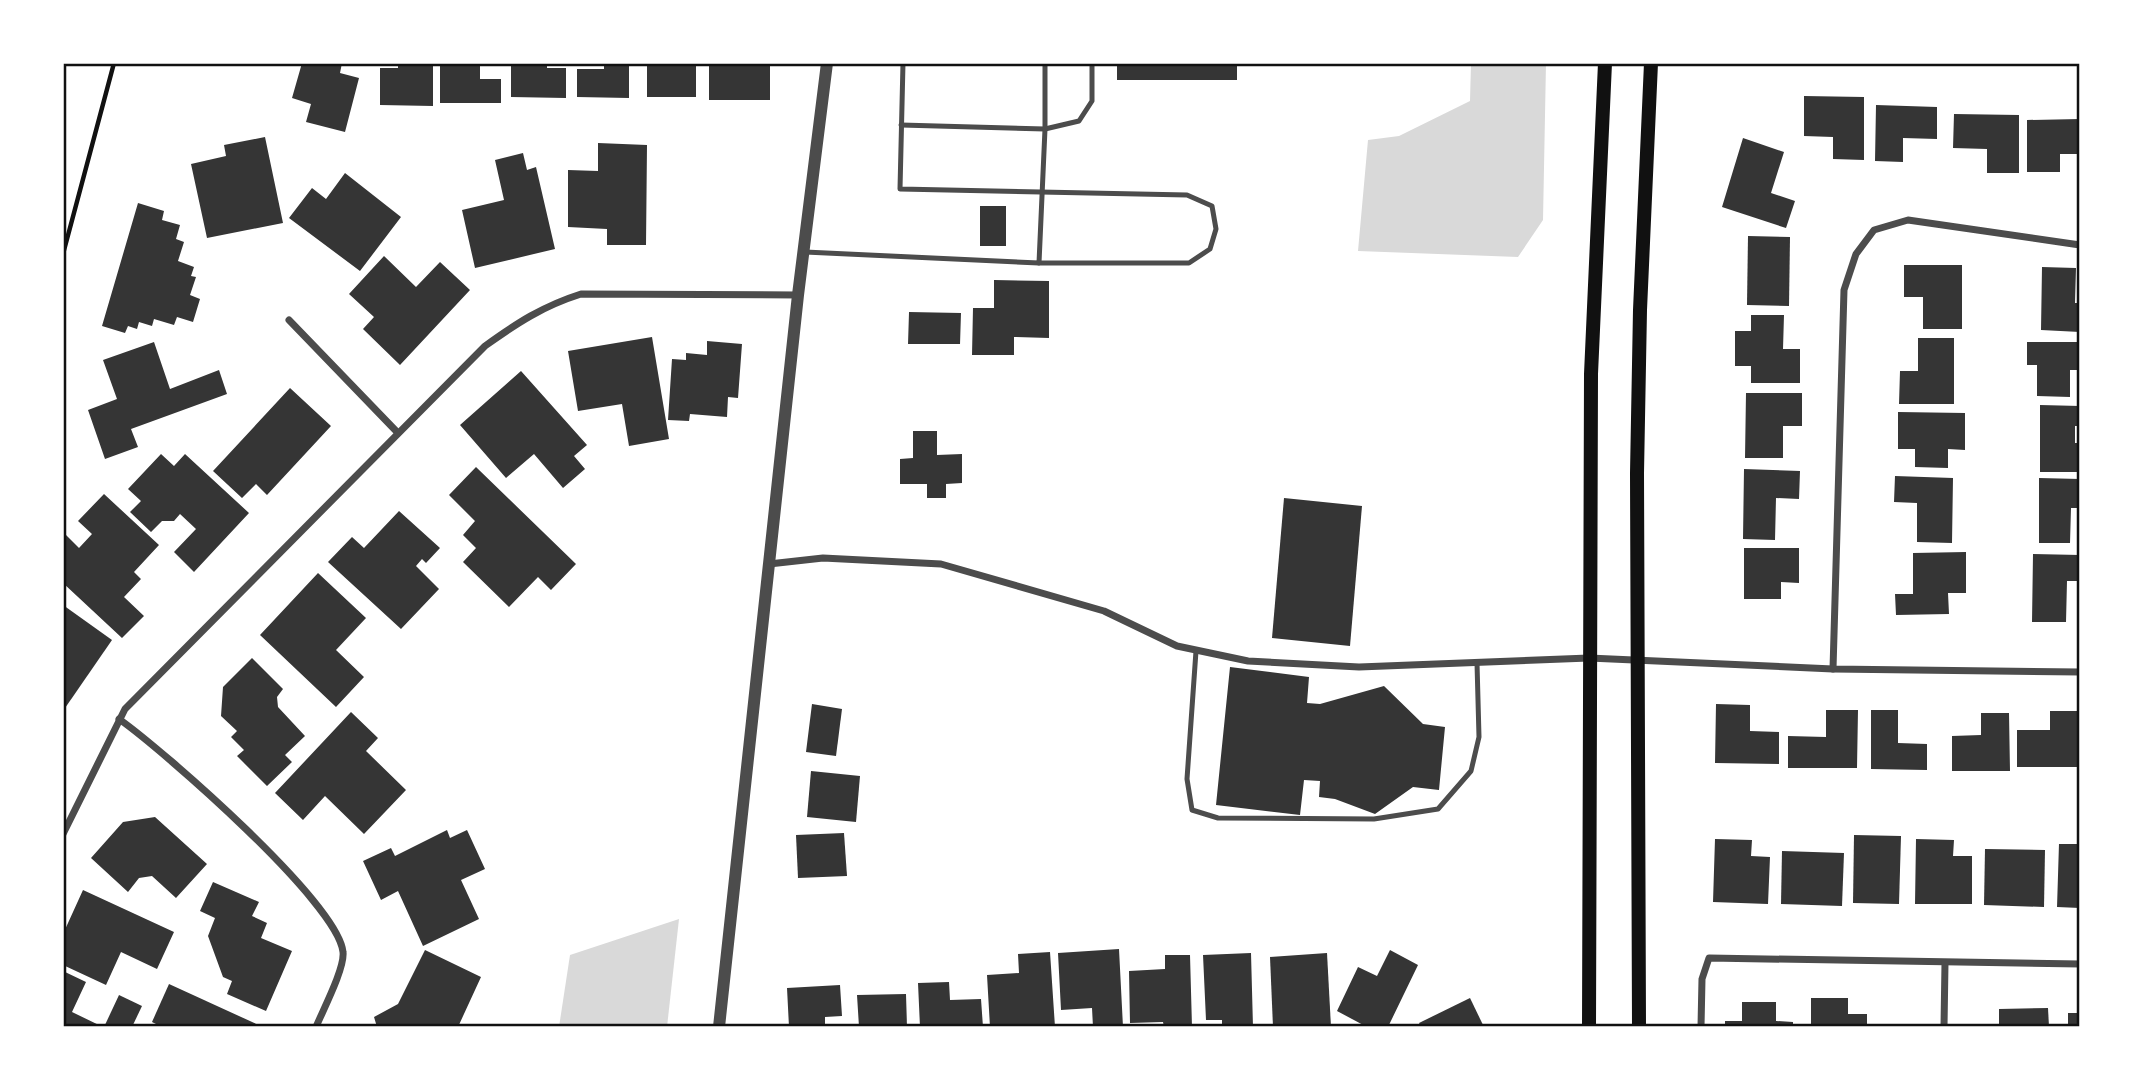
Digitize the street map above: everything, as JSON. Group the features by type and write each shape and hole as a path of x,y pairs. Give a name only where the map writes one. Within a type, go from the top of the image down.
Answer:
{"main road":[{"path":"1589,1027 1591,374 1605,63"},
{"path":"1639,1027 1637,473 1640,323 1651,63"}],"street":[{"path":"719,1027 798,295 827,63"},
{"path":"1833,669 1844,290 1856,254 1874,230 1908,220 2080,245"},
{"path":"63,834 125,709 485,346 520,320 551,304 581,294 798,295"},
{"path":"289,320 398,433"},
{"path":"769,564 823,558 941,564 1104,611 1177,646 1248,662 1347,667 1590,658 1833,669 2080,672"},
{"path":"119,719 241,824 317,904 341,939 343,960 316,1027"},
{"path":"1701,1027 1702,979 1709,958 2080,964"},
{"path":"1944,1027 1945,962"}],"lane":[{"path":"803,252 1039,263 1189,263 1210,249 1216,229 1212,206 1187,195 900,189 903,63"},
{"path":"1039,263 1045,63"},
{"path":"901,125 1045,129 1079,121 1092,101 1092,63"},
{"path":"1196,650 1187,779 1192,810 1218,818 1374,819 1438,809 1471,771 1479,737 1477,663"}],"path":[{"path":"63,254 114,63"}],"shaded area":[{"path":"1471,63 1546,63 1543,220 1518,257 1358,251 1368,140 1399,136 1470,101"},
{"path":"679,919 667,1027 559,1027 570,955"}],"building":[{"path":"302,63 342,63 340,73 359,78 345,132 306,122 311,104 292,98"},
{"path":"398,63 433,63 433,106 380,105 380,68 398,68"},
{"path":"440,63 480,63 480,79 501,79 501,103 440,103"},
{"path":"511,63 547,63 547,68 566,68 566,98 511,97"},
{"path":"604,63 629,63 629,98 577,97 577,69 604,69"},
{"path":"670,63 696,63 696,97 647,97 647,66 670,66"},
{"path":"709,63 770,63 770,100 709,100"},
{"path":"1117,63 1237,63 1237,80 1117,80"},
{"path":"1804,96 1864,97 1864,160 1833,159 1833,137 1804,136"},
{"path":"1876,105 1937,107 1937,139 1903,138 1903,162 1875,161"},
{"path":"1954,114 2019,115 2019,173 1987,173 1987,149 1953,148"},
{"path":"2080,119 2080,154 2060,154 2060,172 2027,172 2027,120"},
{"path":"265,137 283,223 207,238 191,164 226,156 224,145"},
{"path":"1743,138 1784,152 1771,193 1795,201 1786,228 1722,207"},
{"path":"598,143 647,145 646,245 607,245 607,229 568,227 568,170 598,171"},
{"path":"523,153 527,170 536,167 555,249 475,268 462,210 504,200 495,160"},
{"path":"345,173 401,217 360,271 289,218 312,188 326,199"},
{"path":"138,203 164,211 162,220 180,225 176,239 184,242 178,261 194,267 191,276 196,277 190,295 200,299 193,322 177,317 174,325 154,319 152,326 139,322 137,329 128,326 125,333 102,326"},
{"path":"980,206 1006,206 1006,246 980,246"},
{"path":"1748,236 1790,237 1789,306 1747,305"},
{"path":"384,256 416,287 440,262 470,290 400,365 363,329 374,317 349,294"},
{"path":"1904,265 1962,265 1962,329 1923,329 1923,297 1904,297"},
{"path":"2042,267 2076,268 2075,303 2080,303 2080,332 2041,330"},
{"path":"994,280 1049,281 1049,338 1014,337 1014,355 972,355 973,308 994,308"},
{"path":"909,312 961,313 960,344 908,344"},
{"path":"1751,315 1784,315 1783,349 1800,349 1800,383 1751,383 1751,366 1735,366 1735,331 1751,331"},
{"path":"652,337 669,439 629,446 622,404 578,411 568,351"},
{"path":"1918,338 1954,338 1954,404 1899,404 1900,371 1918,371"},
{"path":"707,341 742,344 738,398 728,397 727,417 690,414 689,421 668,420 672,359 686,360 686,353 707,355"},
{"path":"154,342 170,389 219,370 227,394 131,429 138,447 105,459 88,410 117,399 103,360"},
{"path":"2027,342 2080,342 2080,370 2070,370 2070,397 2037,396 2037,365 2027,365"},
{"path":"521,371 587,445 574,456 585,469 563,488 534,454 506,478 460,425"},
{"path":"290,388 331,426 267,495 256,484 242,498 213,471"},
{"path":"1746,393 1802,393 1802,426 1783,426 1783,458 1745,458"},
{"path":"2040,405 2080,406 2080,426 2075,426 2075,443 2080,443 2080,472 2040,472"},
{"path":"1898,412 1965,413 1965,450 1948,449 1948,468 1915,467 1915,449 1898,449"},
{"path":"913,431 937,431 937,455 962,454 962,483 946,484 946,498 927,498 927,484 900,484 900,459 913,458"},
{"path":"161,454 174,466 185,454 249,513 194,572 174,552 196,529 180,514 174,521 162,521 151,532 130,512 141,501 128,489"},
{"path":"476,467 576,564 551,590 538,577 509,607 463,562 476,548 463,535 475,521 449,495"},
{"path":"1744,469 1800,471 1799,499 1776,498 1775,540 1743,539"},
{"path":"1895,476 1953,478 1952,543 1917,542 1917,503 1894,502"},
{"path":"2039,478 2080,479 2080,508 2071,508 2070,543 2039,543"},
{"path":"104,494 159,545 134,572 141,579 124,597 144,616 122,638 63,583 63,532 79,548 92,534 78,521"},
{"path":"1284,498 1362,506 1350,646 1272,638"},
{"path":"399,511 440,548 426,563 422,559 416,566 439,589 401,629 328,562 352,537 364,548"},
{"path":"1744,548 1799,548 1799,583 1781,582 1781,599 1744,599"},
{"path":"1966,552 1966,593 1948,593 1949,614 1896,615 1895,594 1913,594 1913,553"},
{"path":"2033,554 2080,555 2080,581 2067,581 2066,622 2032,622"},
{"path":"318,573 366,618 336,650 364,677 336,707 260,635"},
{"path":"63,605 112,640 63,711"},
{"path":"252,658 283,689 277,697 278,707 305,736 285,755 292,762 267,786 237,756 244,750 231,737 237,731 221,716 223,687"},
{"path":"1230,667 1309,677 1307,703 1320,704 1384,686 1423,724 1445,727 1439,790 1413,787 1375,814 1335,799 1319,797 1320,781 1304,780 1300,815 1216,805"},
{"path":"812,704 842,709 836,756 806,752"},
{"path":"1716,704 1750,705 1750,731 1779,732 1779,764 1715,763"},
{"path":"1826,710 1858,710 1857,768 1788,768 1788,736 1826,737"},
{"path":"1871,710 1898,710 1898,743 1927,744 1927,770 1871,769"},
{"path":"2050,711 2080,711 2080,767 2017,767 2017,730 2050,730"},
{"path":"351,712 378,738 366,751 406,790 364,834 325,796 303,820 275,793"},
{"path":"1981,713 2009,713 2010,771 1952,771 1952,736 1981,735"},
{"path":"811,771 860,776 856,822 807,817"},
{"path":"155,817 207,864 176,898 152,876 139,878 128,892 91,858 123,822"},
{"path":"447,830 450,838 467,830 485,869 461,880 479,919 423,946 398,891 381,900 363,861 391,848 395,856"},
{"path":"844,833 847,876 798,878 796,835"},
{"path":"1854,835 1901,836 1899,904 1853,903"},
{"path":"1715,839 1752,840 1751,856 1770,857 1768,904 1713,902"},
{"path":"1916,839 1954,840 1953,856 1972,856 1972,904 1915,904"},
{"path":"2059,844 2080,844 2080,908 2057,907"},
{"path":"1985,849 2045,850 2044,907 1984,905"},
{"path":"1782,851 1844,853 1842,906 1781,904"},
{"path":"213,882 259,902 252,916 267,923 261,938 292,951 266,1011 227,994 232,981 223,977 208,936 215,918 200,911"},
{"path":"83,890 174,932 157,969 121,952 106,985 63,965 63,934"},
{"path":"1119,949 1123,1027 1093,1027 1092,1008 1061,1010 1058,953"},
{"path":"425,950 481,977 458,1027 377,1027 374,1017 398,1004"},
{"path":"1390,950 1418,965 1388,1027 1367,1027 1337,1011 1358,967 1377,976"},
{"path":"1050,952 1055,1027 990,1027 987,975 1019,973 1018,954"},
{"path":"1251,953 1253,1027 1222,1027 1222,1020 1206,1020 1203,955"},
{"path":"1327,953 1331,1027 1273,1027 1270,957"},
{"path":"1165,955 1190,955 1192,1027 1164,1027 1163,1022 1130,1023 1129,971 1165,969"},
{"path":"63,971 86,982 72,1012 103,1027 63,1027"},
{"path":"949,982 950,1000 981,999 983,1027 920,1027 918,983"},
{"path":"169,984 263,1027 162,1027 152,1022"},
{"path":"840,985 842,1016 825,1017 825,1027 789,1027 787,988"},
{"path":"906,994 907,1027 859,1027 857,995"},
{"path":"119,995 142,1006 132,1027 104,1027"},
{"path":"1470,998 1484,1027 1421,1027 1419,1023"},
{"path":"1811,998 1848,998 1848,1014 1867,1014 1867,1027 1811,1027"},
{"path":"1742,1002 1776,1002 1776,1021 1793,1022 1793,1027 1725,1027 1725,1021 1742,1021"},
{"path":"2048,1008 2049,1027 1999,1027 1999,1009"},
{"path":"2068,1013 2080,1013 2080,1027 2068,1027"}]}
